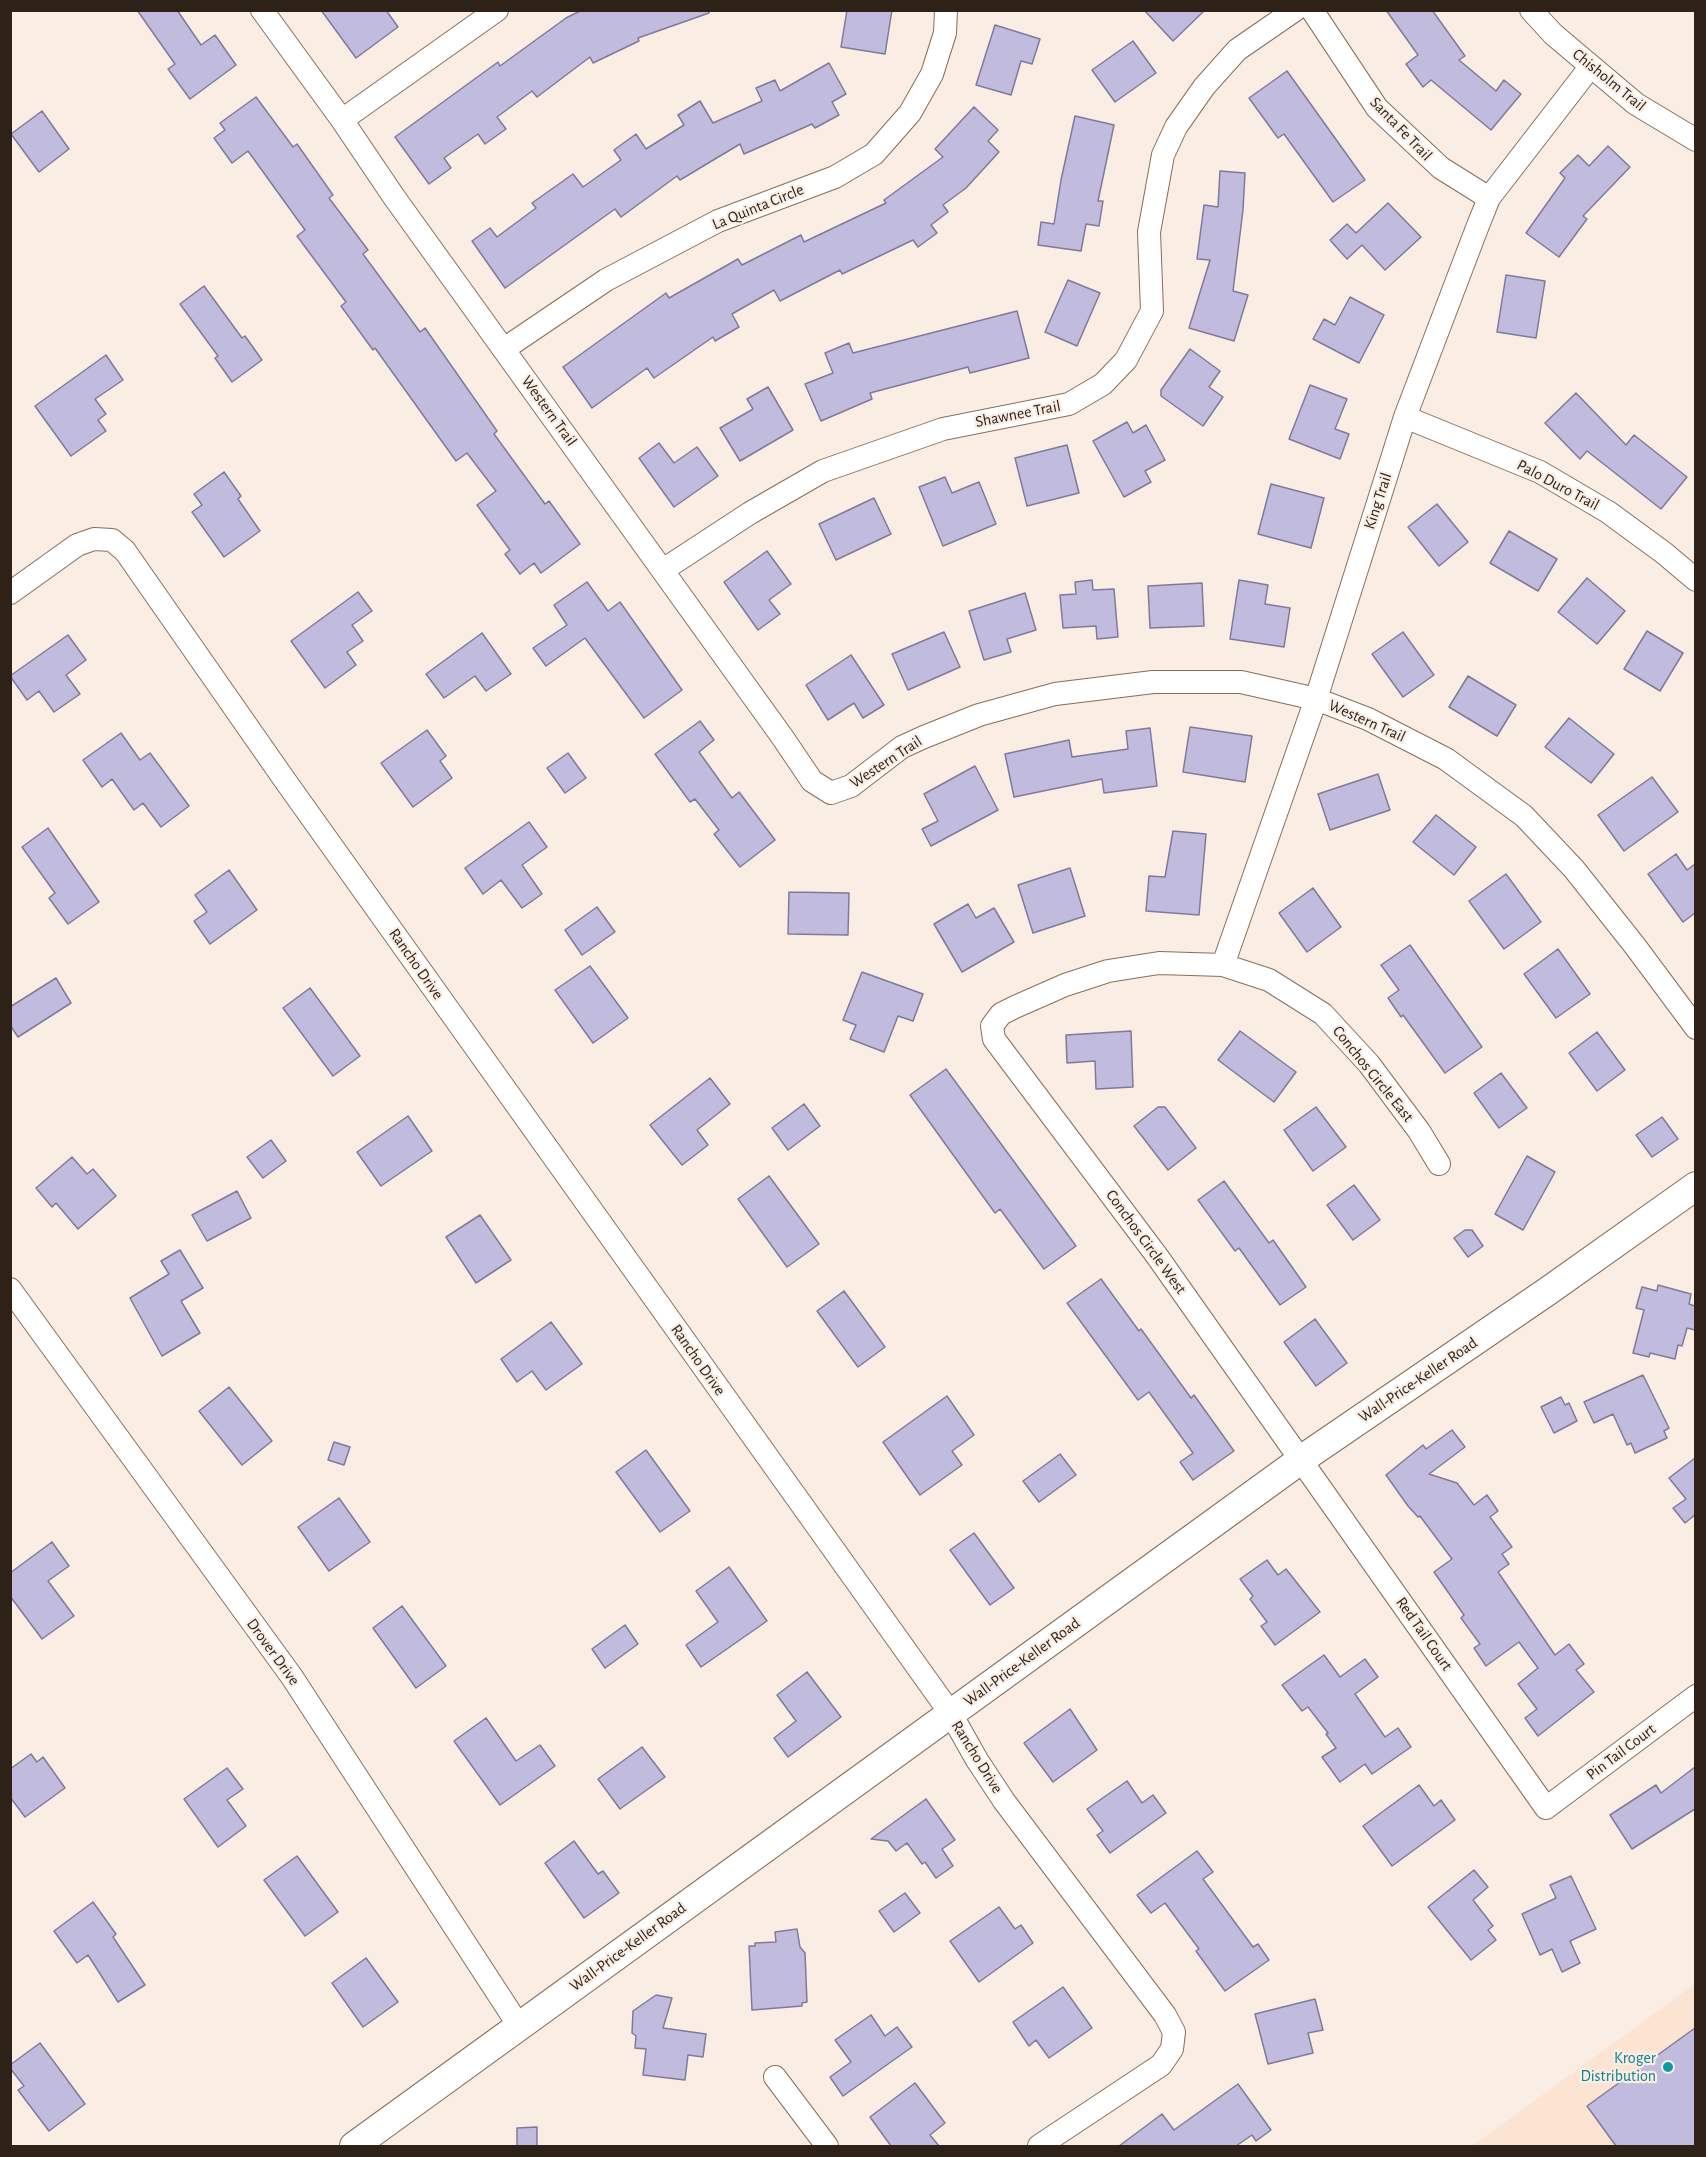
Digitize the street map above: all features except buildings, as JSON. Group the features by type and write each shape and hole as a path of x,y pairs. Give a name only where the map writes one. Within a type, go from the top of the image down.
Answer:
{"street":[{"name":"Western Trail","path":"262,10 812,781 831,793 851,786 902,747 924,737 980,715 1055,694 1152,682 1241,682 1316,699 1368,720 1446,759 1524,816 1574,869 1695,1028"},
{"path":"342,120 497,10"},
{"name":"La Quinta Circle","path":"504,349 606,280 718,221 835,177 874,154 910,113 933,74 945,33 946,10"},
{"name":"Shawnee Trail","path":"663,570 750,513 823,471 943,429 1069,404 1103,384 1126,360 1152,311 1149,232 1163,155 1176,127 1204,87 1237,50 1295,10"},
{"name":"Santa Fe Trail","path":"1312,10 1377,108 1441,168 1490,198"},
{"name":"Chisholm Trail","path":"1531,10 1553,34 1636,104 1695,140"},
{"name":"King Trail","path":"1223,965 1316,699 1405,417 1490,198 1591,66"},
{"name":"Palo Duro Trail","path":"1405,417 1540,472 1608,512 1664,553 1695,580"},
{"name":"Rancho Drive","path":"10,592 77,545 94,539 112,540 124,551 951,1714 1004,1801 1165,2015 1174,2032 1172,2049 1161,2066 1039,2146"},
{"name":"Conchos Circle East","path":"992,1026 1001,1014 1065,986 1108,971 1159,963 1223,965 1269,980 1323,1014 1369,1064 1419,1131 1438,1164"},
{"name":"Conchos Circle West","path":"992,1026 994,1039 1157,1256 1302,1459"},
{"name":"Wall-Price-Keller Road","path":"354,2146 1302,1459 1548,1291 1695,1186"},
{"name":"Drover Drive","path":"10,1289 292,1677 519,2026"},
{"name":"Red Tail Court","path":"1302,1459 1546,1808"},
{"name":"Pin Tail Court","path":"1546,1808 1695,1696"},
{"path":"776,2077 827,2146"}],"shaded area":[{"path":"1695,1984 1695,2146 1472,2146"}],"place":[{"name":"Kroger Distribution","path":"1668,2067"}]}
